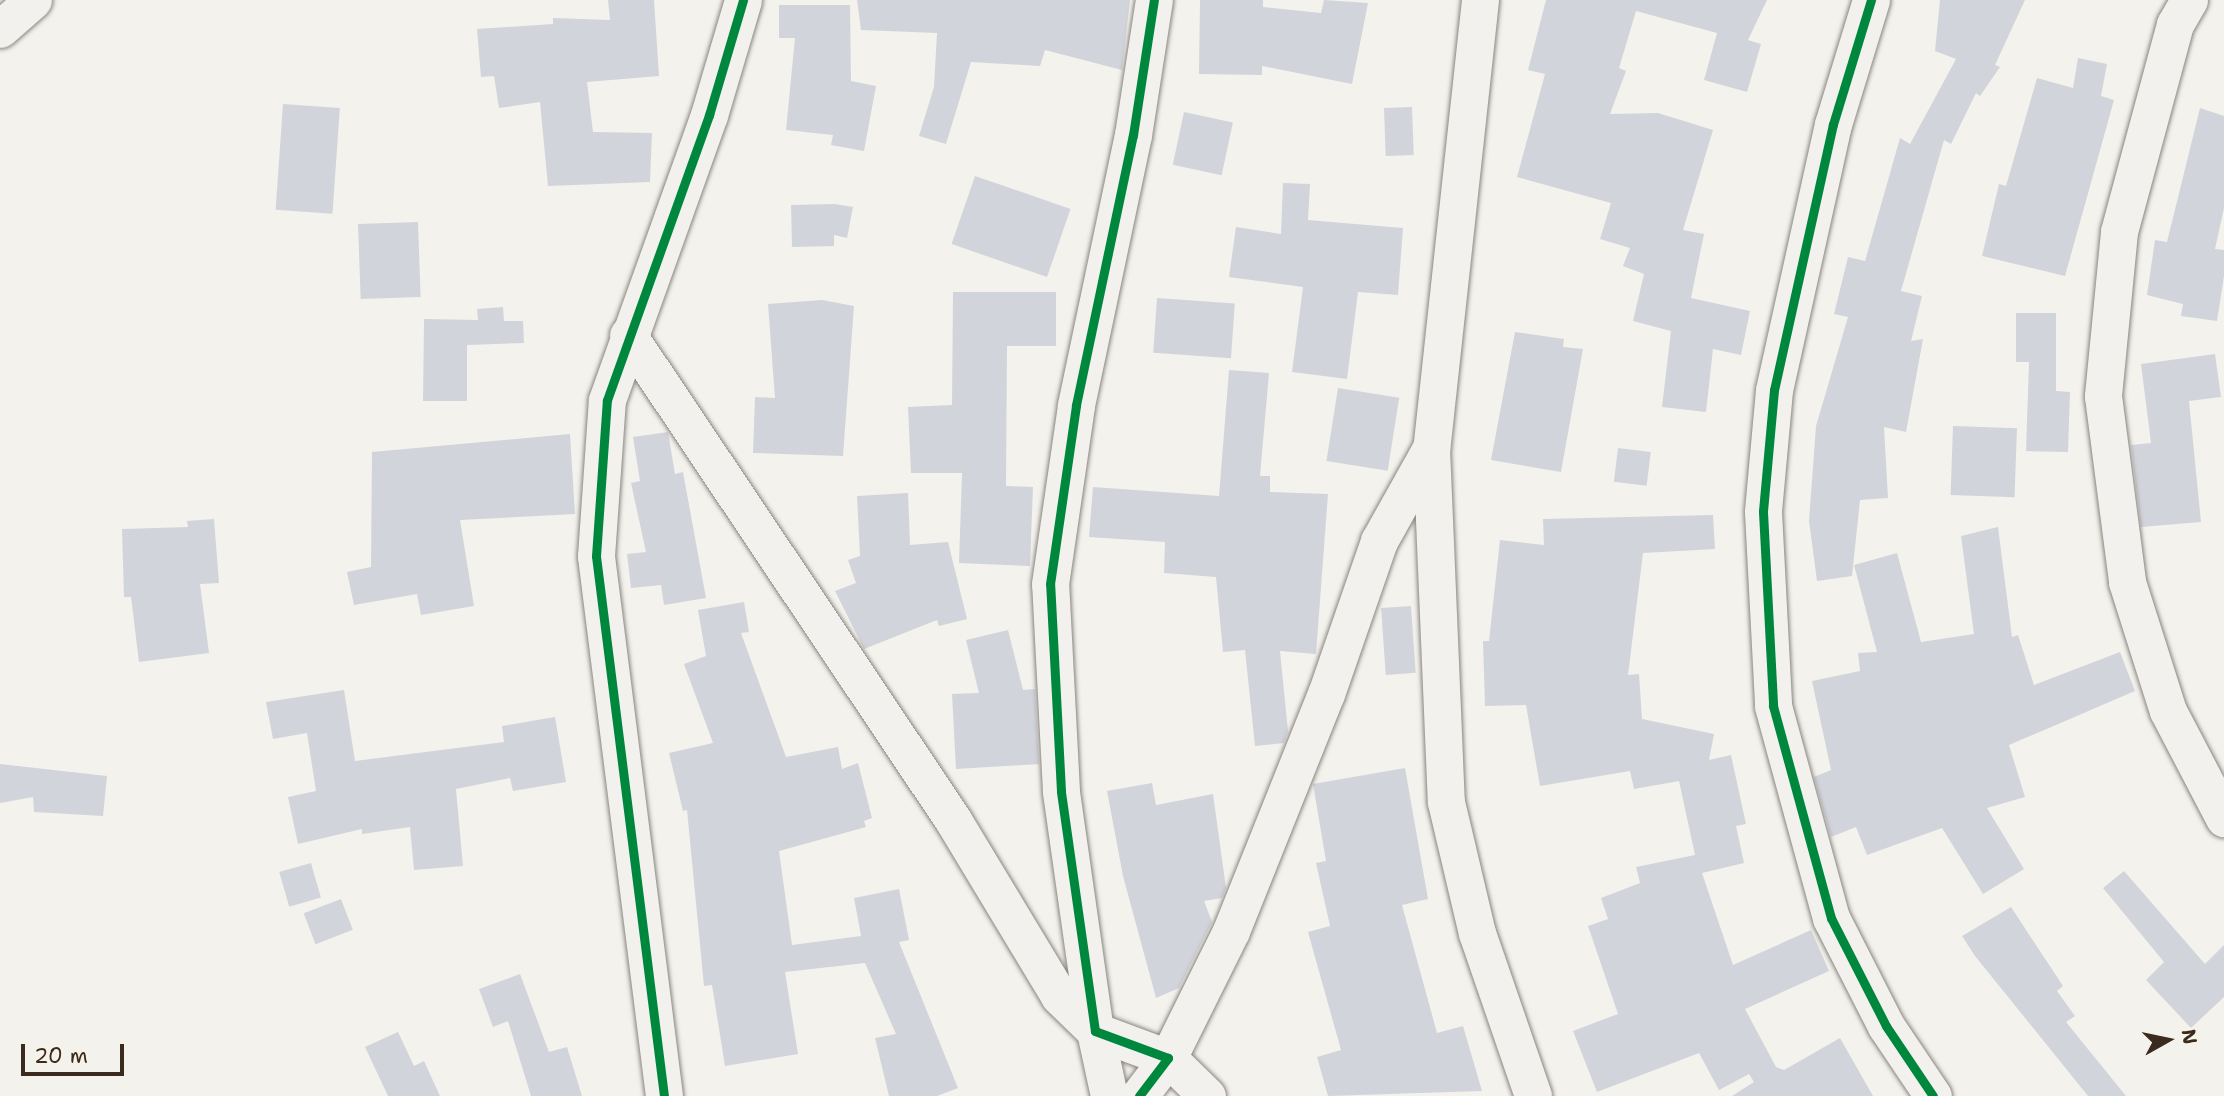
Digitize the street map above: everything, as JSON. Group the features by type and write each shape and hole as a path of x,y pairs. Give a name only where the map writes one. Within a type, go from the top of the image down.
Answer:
{"street":[{"path":"0,29 33,0"},
{"path":"664,1096 596,556 607,400 628,335 709,115 743,0"},
{"path":"1109,1096 1096,1031 1062,791 1050,584 1076,405 1133,135 1154,0"},
{"path":"1480,0 1431,448 1446,802 1477,933 1533,1096"},
{"path":"1871,0 1833,124 1774,390 1763,512 1773,706 1831,918 1886,1026 1933,1096"},
{"path":"2189,0 2175,24 2119,232 2103,396 2126,582 2168,711 2224,818"},
{"path":"628,335 953,820 1059,996 1096,1031 1168,1058 1207,1096"},
{"path":"1139,1096 1168,1058 1231,931 1326,694 1379,541 1431,448"}],"building":[{"path":"608,0 654,0 659,76 587,82 593,132 652,133 650,182 548,186 540,102 499,108 494,76 481,77 477,29 553,24 553,18 610,20"},
{"path":"857,0 1130,0 1122,70 1045,50 1040,66 971,62 946,144 919,136 934,87 937,33 861,30"},
{"path":"1200,0 1263,0 1263,7 1321,13 1324,0 1368,3 1352,84 1262,66 1262,75 1199,74"},
{"path":"1546,0 1767,0 1748,40 1761,44 1747,92 1704,80 1717,33 1636,11 1619,68 1626,71 1610,114 1658,113 1713,130 1683,230 1704,234 1691,298 1750,311 1741,355 1713,349 1706,412 1662,407 1671,331 1633,321 1644,274 1623,266 1630,248 1600,239 1611,203 1517,177 1545,74 1528,70"},
{"path":"1940,0 2025,0 1995,65 2000,67 1980,96 1976,93 1951,144 1944,140 1901,291 1922,296 1911,341 1923,339 1906,432 1884,427 1888,498 1860,500 1852,576 1817,581 1809,521 1816,426 1848,317 1834,314 1848,257 1865,261 1900,138 1910,144 1956,59 1935,51"},
{"path":"779,5 850,5 851,81 876,86 864,151 831,145 833,135 786,130 795,38 779,38"},
{"path":"2078,58 2107,64 2101,96 2114,100 2065,276 1982,256 1999,184 2006,186 2037,78 2073,88"},
{"path":"283,104 340,108 332,214 276,210"},
{"path":"1412,107 1414,155 1386,156 1384,108"},
{"path":"2200,108 2224,116 2224,208 2215,249 2224,250 2224,276 2217,321 2181,316 2183,304 2147,295 2155,240 2167,242"},
{"path":"1184,112 1233,122 1222,175 1173,165"},
{"path":"975,176 1070,209 1047,277 952,244"},
{"path":"1283,183 1310,184 1308,220 1403,228 1398,295 1358,292 1347,379 1292,372 1303,287 1229,277 1236,227 1281,234"},
{"path":"835,204 853,207 847,238 834,235 834,246 792,247 791,205"},
{"path":"418,222 421,297 361,299 358,224"},
{"path":"953,292 1056,292 1056,346 1007,346 1006,486 1033,487 1030,566 959,563 962,473 911,473 908,407 952,405"},
{"path":"1157,298 1235,303 1231,358 1153,353"},
{"path":"822,300 854,306 843,456 753,453 755,397 775,398 768,304"},
{"path":"503,307 504,321 523,321 524,343 467,345 467,401 423,401 424,319 478,320 477,309"},
{"path":"2016,313 2056,313 2056,391 2070,392 2068,452 2026,451 2029,362 2016,362"},
{"path":"1515,332 1564,339 1563,347 1583,349 1561,472 1491,460"},
{"path":"2215,354 2221,397 2189,401 2201,522 2141,527 2131,445 2151,443 2141,364"},
{"path":"1229,370 1269,373 1260,476 1270,476 1270,492 1328,494 1316,654 1280,651 1288,731 1284,743 1255,746 1245,650 1223,652 1216,577 1164,573 1165,542 1089,537 1093,487 1219,496"},
{"path":"1338,388 1399,398 1388,471 1326,461"},
{"path":"1953,426 2017,428 2015,497 1951,495"},
{"path":"668,432 675,474 683,472 706,598 664,605 661,585 631,588 627,554 646,552 631,483 640,481 633,437"},
{"path":"570,434 575,514 460,520 474,606 421,615 417,594 354,605 347,572 371,567 372,452"},
{"path":"1618,448 1651,452 1647,486 1614,482"},
{"path":"908,493 910,545 948,542 967,619 939,626 937,620 864,649 835,591 856,583 848,560 860,556 857,496"},
{"path":"1713,515 1715,549 1643,553 1628,675 1639,674 1642,719 1714,734 1709,760 1731,755 1746,824 1736,826 1744,863 1702,873 1733,965 1811,930 1829,971 1745,1009 1776,1067 1784,1070 1840,1038 1873,1096 1732,1096 1754,1082 1749,1074 1719,1090 1699,1053 1597,1092 1573,1031 1618,1014 1588,926 1608,919 1601,898 1640,883 1636,867 1695,855 1679,781 1634,789 1630,771 1540,786 1526,705 1485,706 1483,641 1489,641 1500,540 1544,545 1543,519"},
{"path":"214,519 219,583 200,584 209,653 139,662 131,597 124,597 122,529 188,527 187,521"},
{"path":"1998,527 2012,637 2018,635 2034,685 2120,652 2135,691 2009,745 2025,797 1987,808 2024,869 1983,894 1942,828 1867,855 1856,827 1831,837 1814,777 1831,770 1812,681 1860,671 1858,653 1877,652 1854,565 1897,553 1921,642 1974,634 1961,536"},
{"path":"744,602 749,632 741,633 786,757 838,747 842,769 858,763 872,818 864,821 866,827 779,851 792,945 861,936 854,898 899,889 909,940 899,942 958,1088 937,1096 889,1096 875,1038 896,1034 865,963 785,972 798,1054 725,1066 712,985 704,986 687,810 683,811 669,753 713,743 684,664 706,656 698,610"},
{"path":"1411,606 1416,673 1386,675 1381,608"},
{"path":"1008,630 1023,690 1035,689 1039,764 956,769 952,694 979,693 966,640"},
{"path":"344,690 355,761 504,742 502,726 555,717 566,782 513,791 510,778 456,789 463,866 414,870 410,827 362,834 362,829 298,844 288,797 316,791 307,733 273,739 266,702"},
{"path":"0,764 107,776 103,816 34,812 33,797 0,803"},
{"path":"1405,768 1428,899 1402,905 1437,1033 1463,1026 1482,1091 1328,1096 1317,1057 1341,1050 1308,932 1330,926 1316,863 1326,861 1313,784"},
{"path":"1152,783 1156,805 1213,794 1226,888 1222,898 1204,901 1212,922 1179,988 1156,998 1123,876 1107,791"},
{"path":"311,863 321,898 289,907 279,872"},
{"path":"2124,871 2205,964 2224,945 2224,997 2191,1028 2146,980 2164,962 2103,888"},
{"path":"341,899 353,930 315,944 304,913"},
{"path":"2011,907 2063,986 2057,991 2075,1016 2066,1022 2126,1096 2088,1096 1975,956 1962,936"},
{"path":"520,974 549,1052 567,1047 582,1096 531,1096 508,1021 493,1027 479,989"},
{"path":"398,1032 414,1066 424,1061 440,1096 388,1096 365,1047"}],"cycle path":[{"path":"664,1096 596,556 607,400 709,115 743,0"},
{"path":"1139,1096 1168,1058 1095,1031 1061,791 1050,584 1076,405 1133,135 1154,0"},
{"path":"1871,0 1833,124 1774,390 1763,512 1773,706 1831,918 1886,1026 1933,1096"}]}
